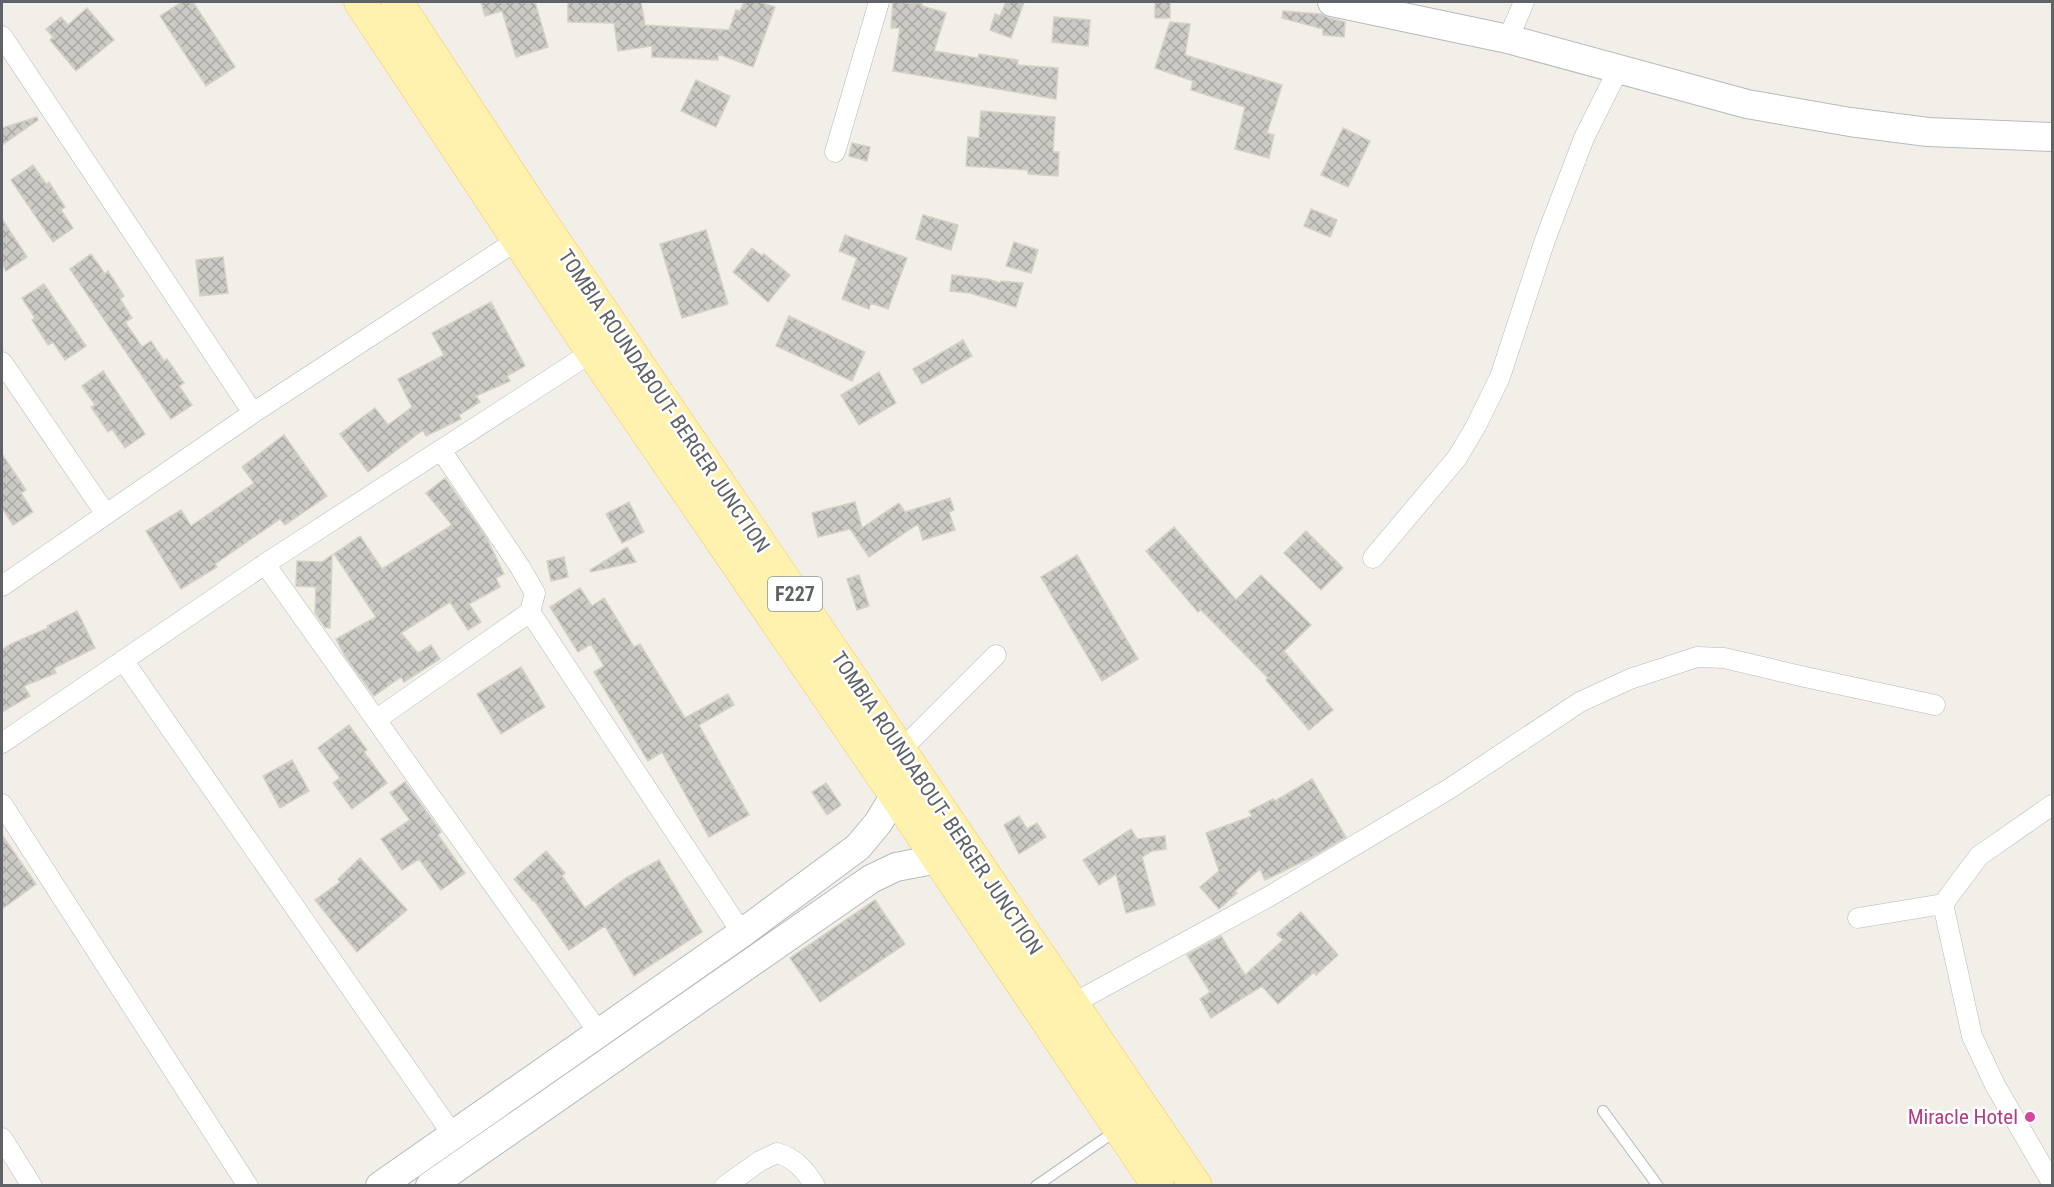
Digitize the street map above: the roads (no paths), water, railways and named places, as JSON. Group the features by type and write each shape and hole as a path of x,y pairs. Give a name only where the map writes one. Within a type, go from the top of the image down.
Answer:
{"main road":[{"name":"TOMBIA ROUNDABOUT- BERGER JUNCTION","path":"360,2 592,352 1158,1185"},
{"name":"TOMBIA ROUNDABOUT- BERGER JUNCTION","path":"397,2 545,228 1196,1185"}],"street":[{"path":"835,152 879,2"},
{"path":"1332,2 1422,11 1508,39 1747,104 1850,122 1928,132 2052,137"},
{"path":"1508,39 1524,2"},
{"path":"2,36 253,413"},
{"path":"1373,558 1458,458 1476,426 1500,377 1545,240 1584,138 1619,69"},
{"path":"2,586 253,413 519,239"},
{"path":"2,743 265,564 592,352"},
{"path":"2,362 105,513"},
{"path":"377,719 530,612 535,593 441,450"},
{"path":"265,564 599,1033"},
{"path":"530,612 742,933"},
{"path":"901,750 996,655"},
{"path":"1074,1003 1280,890 1449,789 1580,702 1630,679 1697,657 1724,658 1935,705"},
{"path":"123,660 453,1135"},
{"path":"380,1185 742,933 858,847 878,823 895,795"},
{"path":"2,804 248,1185"},
{"path":"1858,918 1943,904 1979,856 2052,805"},
{"path":"430,1185 871,879 896,867 938,859"},
{"path":"1943,904 1972,1036 1995,1085 2052,1183"},
{"path":"2,1138 32,1185"},
{"path":"725,1185 760,1161 777,1153 789,1156 804,1170 815,1185"}],"lane":[{"path":"1603,1111 1658,1185"},
{"path":"1036,1185 1119,1128"}],"place":[{"name":"Miracle Hotel","path":"2030,1117"}]}
